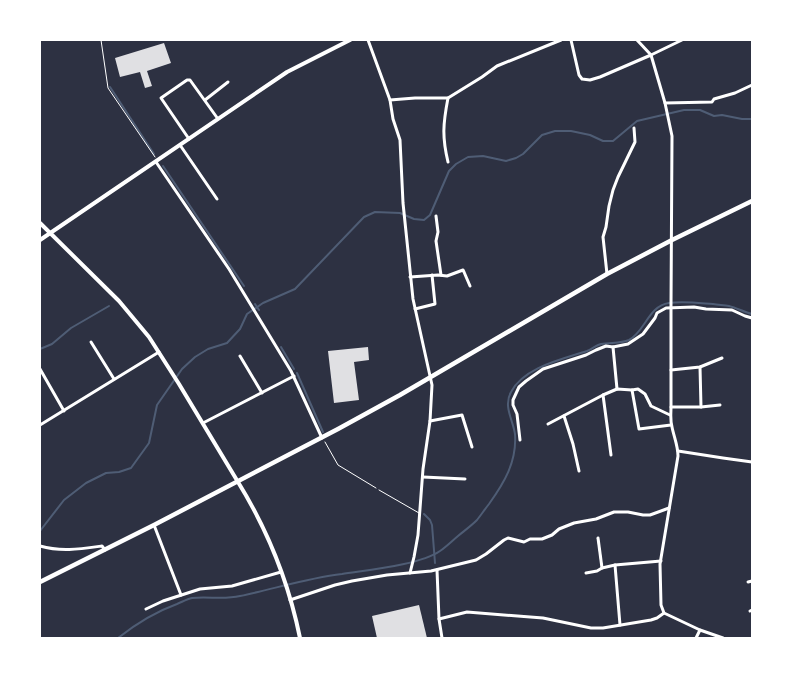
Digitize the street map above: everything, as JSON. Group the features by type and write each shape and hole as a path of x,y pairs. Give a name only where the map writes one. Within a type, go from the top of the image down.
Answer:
{"main road":[{"path":"40,582 323,440 607,274 752,201"}],"street":[{"path":"40,240 286,72 350,40"},
{"path":"368,40 390,100 392,119 400,140 410,277 415,309 431,377 430,421 420,513 410,573"},
{"path":"390,100 448,98 497,66 561,40"},
{"path":"572,40 579,75 582,79 590,80 682,40"},
{"path":"637,40 651,55 665,103 673,142 670,415 678,451 661,561 661,605 664,613 700,630 723,638"},
{"path":"189,139 161,98 187,80 190,80 218,119"},
{"path":"205,100 228,82"},
{"path":"665,103 712,102 714,98 734,93 752,85"},
{"path":"448,98 443,123 444,145 448,162"},
{"path":"607,274 603,237 612,190 634,147 634,128"},
{"path":"180,145 217,199"},
{"path":"155,160 252,306 294,376 323,440"},
{"path":"436,216 438,234 436,241 441,276"},
{"path":"40,223 122,305 149,338 174,375 238,482 265,533 289,594 300,638"},
{"path":"410,277 447,276 463,270 470,286"},
{"path":"415,309 435,304 432,275"},
{"path":"520,440 517,414 512,400 526,381 543,369 586,355 606,346 628,344 642,334 657,314 666,308 694,307 732,310 752,318"},
{"path":"91,342 114,380"},
{"path":"613,346 616,389"},
{"path":"40,425 159,352"},
{"path":"240,356 262,393"},
{"path":"671,370 700,367 722,358"},
{"path":"700,367 701,407"},
{"path":"40,369 64,411"},
{"path":"203,423 294,376"},
{"path":"548,424 616,389 638,389 642,391 651,406 670,415"},
{"path":"632,390 639,428 671,425"},
{"path":"603,395 612,454"},
{"path":"671,406 701,407 720,405"},
{"path":"430,421 462,415 472,447"},
{"path":"564,416 579,471"},
{"path":"678,451 752,462"},
{"path":"423,477 465,479"},
{"path":"290,600 335,585 387,575 437,570 476,560 508,538 524,542 530,539 542,539 574,523 596,519 614,512 650,515 670,508"},
{"path":"154,525 181,595"},
{"path":"598,538 602,568"},
{"path":"40,546 49,549 65,550 102,546 105,550"},
{"path":"586,573 602,568 661,561"},
{"path":"615,566 620,625"},
{"path":"437,570 439,618 442,638"},
{"path":"146,609 163,601 200,589 232,586 282,574"},
{"path":"439,618 467,612 543,618 591,628 603,628 657,618 664,613"},
{"path":"696,638 700,630"}],"lane":[{"path":"379,490 420,513"}],"path":[{"path":"102,40 108,88 155,160"},
{"path":"323,440 338,465 379,490"}],"building":[{"path":"164,43 171,63 147,71 152,86 145,88 140,72 120,77 115,58"},
{"path":"368,347 369,360 354,362 359,400 334,403 328,351"},
{"path":"419,605 427,638 377,638 372,616"}],"waterway":[{"path":"110,87 154,154"},
{"path":"40,531 64,500 86,483 106,473 119,472 131,468 149,443 157,405 182,369 195,357 208,349 227,343 240,329 247,314 263,303 295,289 364,217 375,212 400,213 414,219 424,220 430,215 449,171 456,164 468,157 483,156 506,161 516,158 523,154 542,135 555,131 571,131 590,135 603,141 613,141 637,121 684,110 700,110 714,116 722,115 752,119"},
{"path":"163,166 244,286"},
{"path":"118,638 154,614 190,598 234,597 316,578 379,569 431,556 444,548 477,520 504,480 512,463 515,444 515,434 508,408 509,397 517,383 525,376 545,365 587,351 604,343 629,340 639,331 656,309 669,303 713,304 732,307 752,314"},
{"path":"255,304 259,310"},
{"path":"40,349 52,344 71,328 109,306"},
{"path":"281,347 294,369"},
{"path":"297,373 323,432"},
{"path":"424,514 432,525 435,563"}]}
